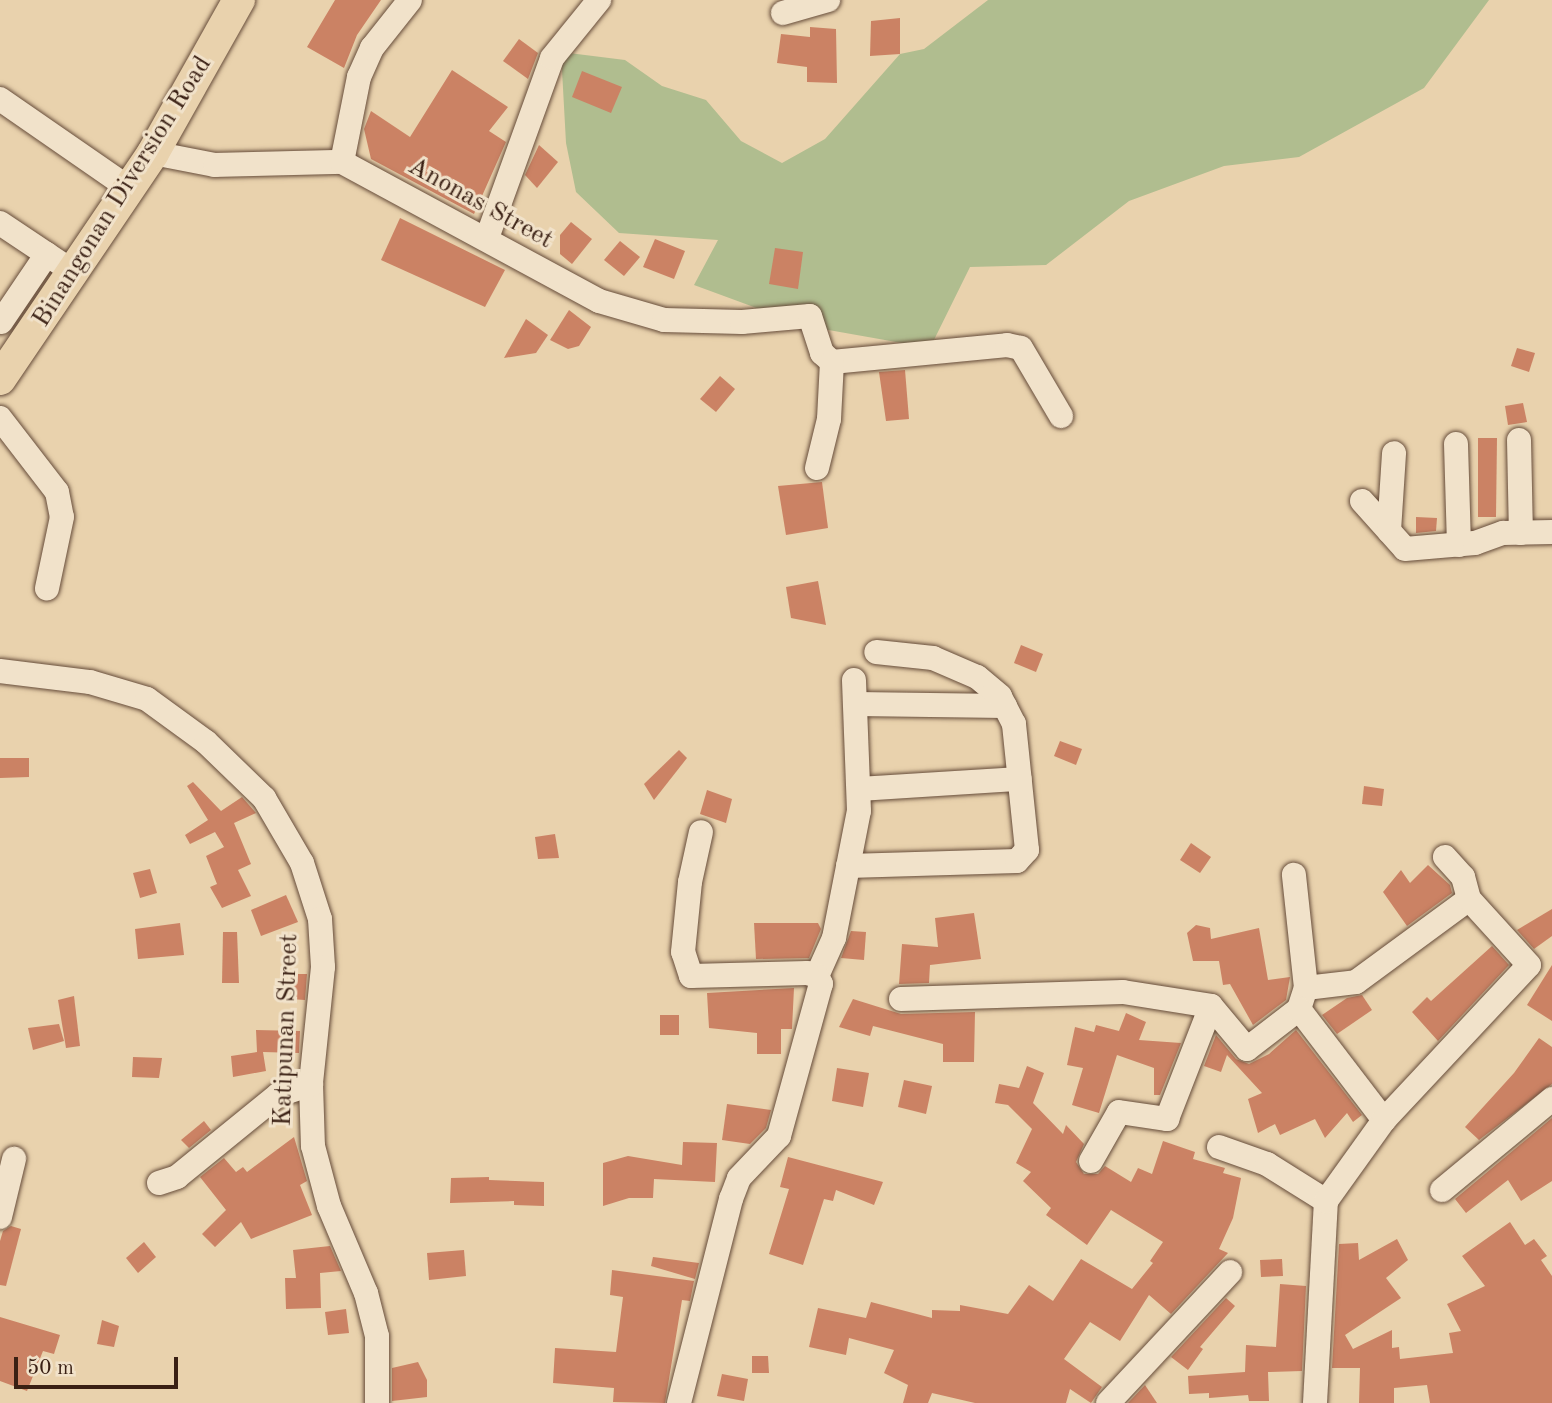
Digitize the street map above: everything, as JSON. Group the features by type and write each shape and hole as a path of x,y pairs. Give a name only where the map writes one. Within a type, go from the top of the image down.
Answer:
{"main road":[{"name":"Binangonan Diversion Road","path":"0,379 75,273 153,153 239,0"}],"street":[{"path":"153,153 215,165 342,162 359,77 372,48 410,0"},
{"path":"487,238 552,58 599,0"},
{"path":"783,13 828,0"},
{"path":"0,99 130,188"},
{"name":"Anonas Street","path":"342,162 450,223 487,238 599,301 664,320 776,320 810,316 822,353 831,362"},
{"path":"0,223 75,273"},
{"path":"28,341 1,322 47,254"},
{"path":"817,468 829,419 831,362 1007,345 1021,348 1061,416"},
{"path":"0,418 57,492 62,517 47,588"},
{"path":"1519,440 1521,533"},
{"path":"1456,444 1459,545"},
{"path":"1389,531 1394,453"},
{"path":"1362,500 1405,550 1459,545 1521,533 1552,532"},
{"path":"848,866 1024,858 1027,850 1014,724 1005,706 977,677 933,658 876,652"},
{"name":"Katipunan Street","path":"0,671 90,682 147,699 206,742 264,798 302,863 320,919 323,967 311,1084 313,1146 329,1206 366,1293 377,1336 377,1403"},
{"path":"817,976 834,938 859,789 855,692 1005,706"},
{"path":"859,789 1020,779"},
{"path":"701,832 690,882 682,953 691,976 817,976"},
{"path":"1315,1403 1326,1201 1384,1120 1529,965 1469,900 1463,877 1445,858"},
{"path":"1294,875 1303,998 1384,1120"},
{"path":"901,999 1123,992 1212,1006 1247,1049 1303,998 1356,982 1469,900"},
{"path":"679,1403 731,1199 739,1178 779,1136 821,984 817,976"},
{"path":"1091,1161 1119,1112 1167,1119 1212,1006"},
{"path":"159,1183 177,1177 278,1095 311,1084"},
{"path":"1442,1190 1552,1099"},
{"path":"1219,1147 1267,1164 1326,1201"},
{"path":"0,1217 14,1159"},
{"path":"1108,1403 1230,1272"}],"green space":[{"path":"988,0 1489,0 1424,88 1299,157 1224,166 1129,201 1046,265 970,267 930,348 806,326 694,285 718,240 619,233 576,192 566,143 561,52 625,60 662,86 706,100 741,141 782,163 825,139 900,54 924,49"}],"building":[{"path":"335,0 381,0 357,35 344,68 307,47"},
{"path":"900,18 900,54 870,56 871,21"},
{"path":"810,27 836,29 837,83 807,82 807,67 777,63 781,34 810,37"},
{"path":"519,39 538,53 528,79 503,61"},
{"path":"452,70 508,107 489,131 506,142 474,214 371,159 364,129 371,111 410,137"},
{"path":"582,71 622,87 611,113 572,97"},
{"path":"539,145 558,162 537,188 525,175"},
{"path":"400,218 505,270 485,307 381,260"},
{"path":"571,222 592,239 572,264 560,254 560,235"},
{"path":"655,239 685,251 674,279 643,267"},
{"path":"620,241 640,257 624,276 604,260"},
{"path":"775,248 803,252 798,289 769,284"},
{"path":"569,310 591,327 579,346 568,349 550,340"},
{"path":"526,319 548,335 536,353 504,358"},
{"path":"1517,348 1535,353 1529,372 1511,366"},
{"path":"905,370 909,419 886,421 879,372"},
{"path":"720,376 735,389 716,412 700,399"},
{"path":"1523,403 1527,422 1508,425 1505,406"},
{"path":"1478,438 1497,438 1496,517 1478,517"},
{"path":"822,482 828,528 786,535 778,486"},
{"path":"1416,517 1437,518 1436,531 1416,533"},
{"path":"818,581 826,625 791,618 786,587"},
{"path":"1021,645 1043,654 1036,672 1014,663"},
{"path":"1060,741 1082,749 1076,765 1054,756"},
{"path":"679,750 687,758 654,800 644,784"},
{"path":"0,758 29,758 29,777 0,778"},
{"path":"193,782 221,811 242,797 256,813 234,823 251,864 238,870 251,896 222,908 210,887 217,884 206,856 224,847 215,832 190,844 185,835 208,820 187,786"},
{"path":"1364,786 1384,789 1382,806 1362,804"},
{"path":"707,790 732,799 726,823 700,814"},
{"path":"555,834 559,858 538,859 535,837"},
{"path":"1191,843 1211,857 1200,873 1180,860"},
{"path":"1428,865 1450,885 1452,893 1407,926 1383,892 1401,870 1410,883"},
{"path":"150,869 157,893 140,898 133,873"},
{"path":"286,895 298,922 261,936 251,910"},
{"path":"1552,909 1552,936 1534,949 1517,930"},
{"path":"974,913 981,959 930,965 929,983 899,984 902,944 938,947 935,918"},
{"path":"180,923 184,955 138,959 135,929"},
{"path":"754,923 818,923 821,929 809,958 756,959"},
{"path":"1196,925 1210,928 1211,939 1259,928 1268,980 1290,977 1286,1000 1253,1025 1230,984 1223,985 1219,961 1193,961 1187,933"},
{"path":"851,931 866,932 864,960 841,958"},
{"path":"223,932 237,932 239,983 222,983"},
{"path":"1492,946 1509,965 1438,1041 1412,1012 1427,997 1431,1001"},
{"path":"1552,965 1552,1021 1527,1005"},
{"path":"293,974 307,974 305,1000 289,999"},
{"path":"794,988 792,1029 781,1029 781,1054 757,1054 757,1033 709,1028 707,993"},
{"path":"1362,995 1372,1010 1337,1034 1322,1015 1347,998"},
{"path":"74,996 80,1046 66,1048 58,1000"},
{"path":"853,999 901,1014 975,1012 974,1062 943,1062 943,1044 873,1026 870,1036 839,1027"},
{"path":"1126,1013 1146,1022 1139,1040 1181,1043 1160,1095 1154,1095 1154,1068 1117,1055 1099,1113 1072,1105 1083,1068 1067,1065 1075,1027 1094,1032 1096,1025 1119,1031"},
{"path":"660,1015 679,1015 679,1035 660,1035"},
{"path":"59,1024 64,1041 33,1050 28,1028"},
{"path":"256,1030 300,1031 299,1053 263,1052 266,1071 233,1077 231,1056 257,1052"},
{"path":"1296,1030 1362,1115 1353,1122 1347,1113 1325,1138 1315,1119 1280,1135 1275,1124 1258,1133 1248,1099 1262,1093 1227,1055 1221,1072 1204,1066 1216,1035 1236,1059 1249,1064 1269,1054"},
{"path":"1539,1038 1552,1047 1552,1084 1479,1140 1465,1127 1514,1073"},
{"path":"133,1057 162,1058 159,1078 132,1077"},
{"path":"1027,1066 1044,1073 1033,1103 1063,1134 1066,1125 1084,1144 1076,1162 1084,1174 1098,1174 1105,1166 1131,1182 1138,1168 1152,1174 1163,1141 1195,1152 1193,1159 1225,1168 1223,1173 1241,1178 1233,1218 1219,1249 1228,1253 1171,1314 1149,1295 1120,1341 1090,1322 1064,1359 1102,1387 1091,1403 1070,1389 1066,1403 975,1403 932,1393 928,1403 903,1403 908,1385 884,1373 894,1350 849,1338 846,1355 809,1347 818,1308 866,1318 871,1302 932,1318 932,1310 960,1311 960,1305 1008,1314 1029,1285 1053,1301 1081,1259 1132,1289 1153,1263 1150,1261 1163,1242 1111,1210 1087,1245 1046,1215 1051,1208 1023,1181 1031,1172 1016,1163 1032,1129 1008,1105 995,1103 999,1084 1019,1088"},
{"path":"837,1068 869,1073 863,1107 832,1101"},
{"path":"904,1080 932,1086 926,1114 898,1107"},
{"path":"727,1104 771,1110 766,1128 750,1144 722,1140"},
{"path":"1552,1118 1552,1181 1521,1201 1508,1180 1466,1213 1455,1199"},
{"path":"204,1121 211,1130 189,1148 181,1140"},
{"path":"294,1137 307,1181 300,1185 312,1215 251,1239 241,1222 215,1247 202,1234 226,1210 200,1177 224,1158 236,1172 243,1167 247,1172"},
{"path":"683,1142 717,1143 715,1182 654,1179 653,1198 629,1198 603,1206 603,1163 628,1156 682,1165"},
{"path":"788,1157 883,1182 874,1205 836,1190 833,1201 824,1199 803,1265 769,1254 789,1189 780,1187"},
{"path":"489,1177 489,1180 544,1182 544,1206 514,1205 514,1201 450,1203 451,1178"},
{"path":"1510,1222 1525,1245 1534,1239 1547,1256 1541,1260 1552,1276 1552,1403 1430,1403 1427,1385 1394,1388 1394,1403 1359,1403 1360,1368 1332,1368 1339,1244 1358,1243 1359,1260 1397,1239 1408,1260 1386,1278 1401,1298 1345,1335 1353,1349 1392,1330 1392,1348 1399,1347 1400,1359 1453,1353 1449,1333 1461,1331 1447,1304 1485,1286 1462,1256"},
{"path":"11,1226 21,1229 6,1286 0,1285 0,1241 3,1231"},
{"path":"144,1242 156,1257 138,1273 126,1258"},
{"path":"330,1246 341,1271 320,1273 321,1308 286,1309 285,1278 296,1278 293,1250"},
{"path":"464,1250 466,1276 429,1280 427,1253"},
{"path":"653,1257 699,1263 695,1279 651,1266"},
{"path":"1282,1259 1283,1276 1261,1277 1260,1260"},
{"path":"612,1270 694,1281 690,1301 682,1300 665,1403 613,1402 614,1388 553,1383 555,1348 616,1352 623,1297 610,1295"},
{"path":"1280,1284 1306,1286 1302,1371 1268,1372 1269,1401 1249,1401 1248,1395 1209,1398 1209,1393 1189,1394 1188,1376 1245,1372 1246,1345 1276,1347"},
{"path":"1226,1298 1235,1306 1200,1347 1203,1349 1188,1370 1171,1357"},
{"path":"346,1309 349,1333 328,1335 325,1312"},
{"path":"0,1317 60,1335 54,1354 43,1351 27,1391 0,1381"},
{"path":"102,1320 119,1326 114,1347 97,1344"},
{"path":"752,1356 768,1356 769,1373 752,1373"},
{"path":"418,1362 427,1380 427,1397 392,1401 392,1368"},
{"path":"722,1374 748,1379 744,1401 717,1396"},
{"path":"1145,1385 1157,1403 1128,1403"}]}
